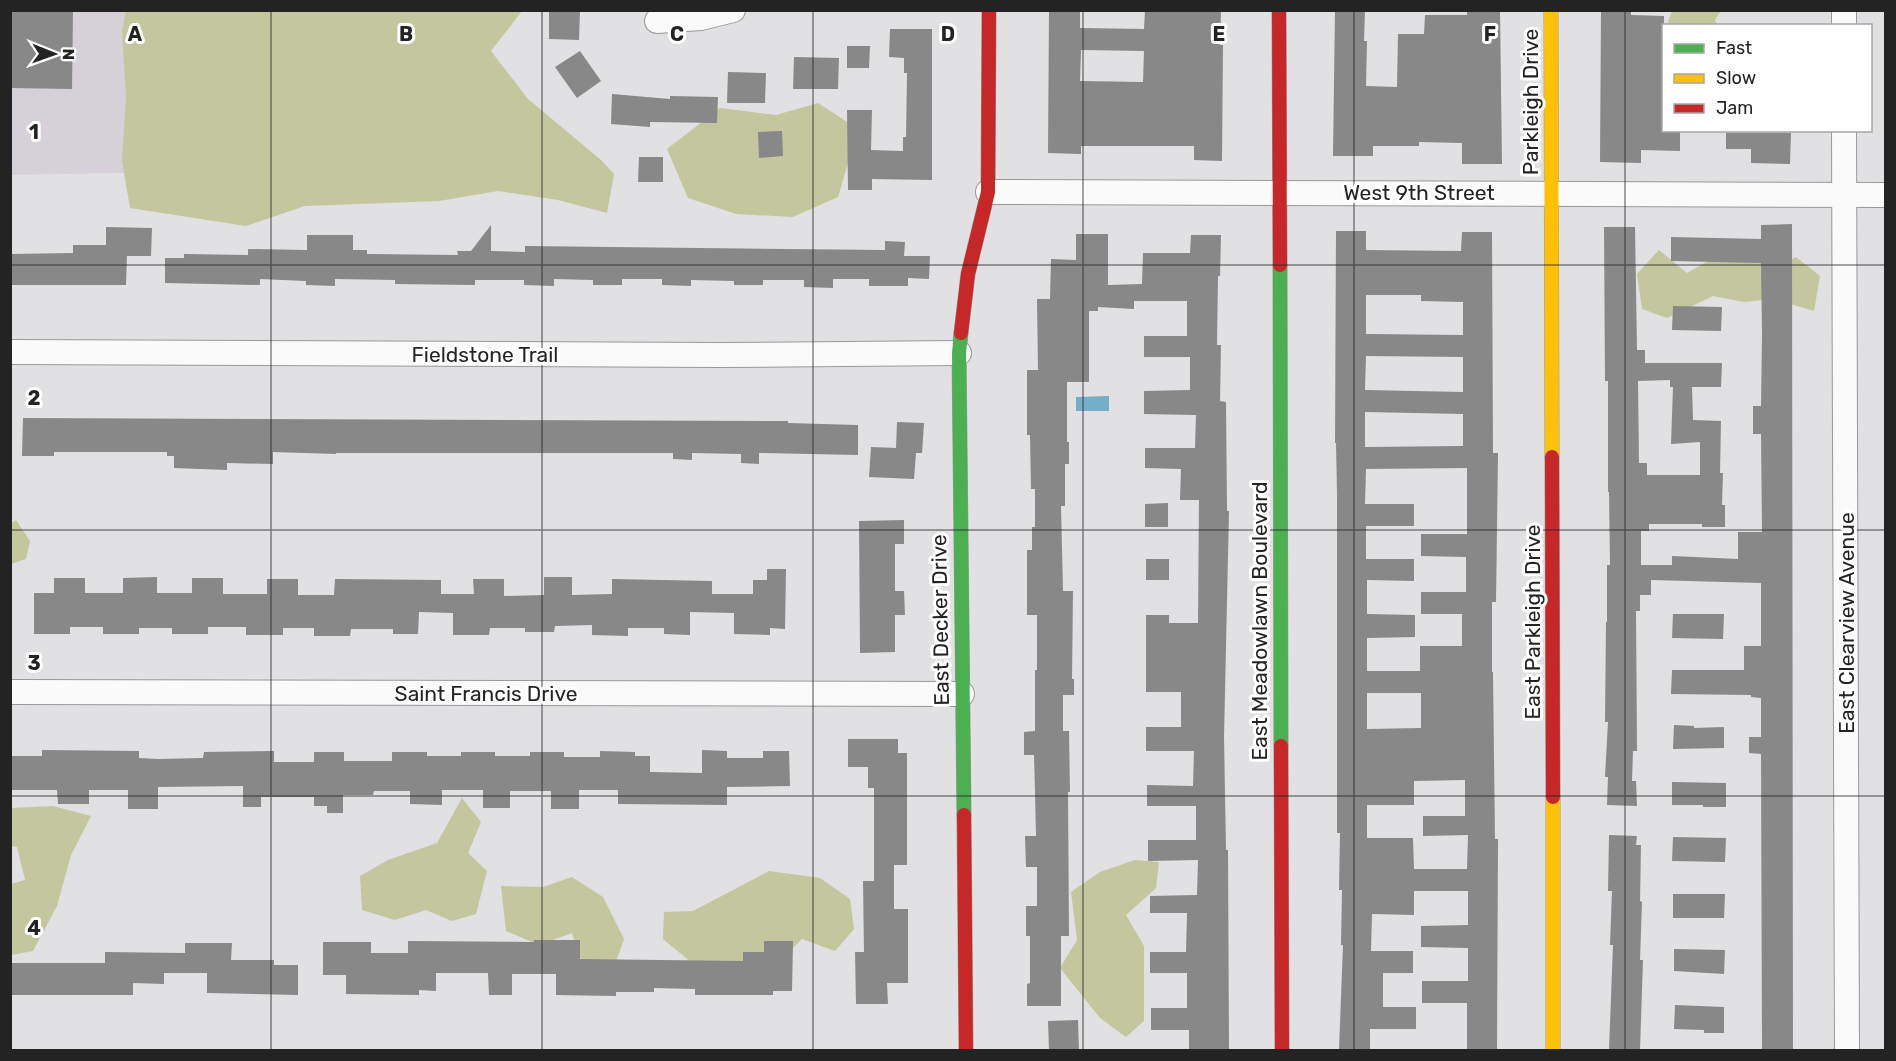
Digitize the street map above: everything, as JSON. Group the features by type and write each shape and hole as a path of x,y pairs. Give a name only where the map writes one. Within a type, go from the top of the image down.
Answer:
{"street":[{"path":"657,21 701,18 733,10"},
{"name":"East Decker Drive","path":"966,1050 959,353 968,274 988,192 989,10"},
{"name":"East Meadowlawn Boulevard","path":"1279,10 1282,1050"},
{"name":"Parkleigh Drive","path":"1551,10 1552,193"},
{"name":"East Clearview Avenue","path":"1844,132 1847,1050"},
{"name":"West 9th Street","path":"988,192 1886,195"},
{"name":"East Parkleigh Drive","path":"1552,193 1553,1050"},
{"name":"Fieldstone Trail","path":"10,352 697,355 959,353"},
{"name":"Saint Francis Drive","path":"10,692 962,694"}],"shaded area":[{"path":"10,11 168,11 167,172 11,175"}],"green space":[{"path":"1672,10 1721,11 1715,20 1717,24 1667,24"},
{"path":"126,11 522,11 491,51 528,99 601,160 614,174 607,213 558,200 498,191 439,201 305,206 246,226 130,208 122,161 126,98 122,31"},
{"path":"818,103 858,129 838,197 793,217 736,214 688,198 667,149 720,108 776,115"},
{"path":"1743,241 1771,272 1796,257 1820,276 1814,311 1773,299 1744,302 1713,296 1667,318 1642,309 1637,274 1659,250 1687,273"},
{"path":"16,520 30,541 26,559 11,564 11,523"},
{"path":"462,798 481,822 468,853 487,871 476,914 452,921 426,910 395,920 362,910 360,876 388,860 437,843"},
{"path":"53,806 91,816 71,855 57,906 33,951 11,955 11,884 25,880 17,847 11,846 11,808"},
{"path":"1135,860 1159,862 1156,888 1126,915 1144,946 1144,1021 1126,1037 1100,1018 1060,968 1077,940 1071,892 1100,872"},
{"path":"769,871 820,878 850,899 854,929 835,951 802,939 776,965 698,968 663,939 664,912 693,911"},
{"path":"572,877 603,897 624,939 613,970 580,958 572,933 539,945 506,931 501,886 543,887"}],"water":[{"path":"1109,396 1109,411 1076,411 1076,397"}],"building":[{"path":"10,10 73,10 72,89 10,88"},
{"path":"549,10 580,10 579,40 549,39"},
{"path":"1049,10 1080,10 1080,28 1144,29 1145,10 1221,10 1222,161 1194,160 1194,146 1081,146 1081,154 1048,153","holes":["1081,50 1144,51 1143,82 1080,81"]},
{"path":"1335,10 1365,10 1366,86 1397,87 1398,34 1424,34 1425,15 1467,15 1467,10 1500,10 1502,164 1462,164 1462,143 1419,142 1419,146 1373,146 1373,156 1333,156"},
{"path":"1601,10 1631,10 1631,15 1664,16 1664,24 1662,24 1662,132 1680,132 1680,151 1641,150 1641,163 1600,162"},
{"path":"890,29 932,29 932,180 872,179 872,190 848,190 847,110 872,110 871,150 903,151 903,137 906,137 907,73 904,73 904,58 889,57"},
{"path":"847,46 870,46 869,68 847,68"},
{"path":"580,51 601,81 577,98 555,67"},
{"path":"794,57 839,58 838,89 793,89"},
{"path":"728,72 766,73 765,103 727,103"},
{"path":"612,94 670,99 670,96 718,97 717,123 650,122 650,127 611,124"},
{"path":"782,131 783,156 759,158 758,132"},
{"path":"1726,133 1791,133 1790,164 1751,163 1751,149 1726,149"},
{"path":"639,157 663,157 663,182 638,182"},
{"path":"1792,224 1793,1050 1762,1050 1761,754 1749,753 1749,737 1761,737 1761,698 1751,697 1751,695 1671,694 1672,670 1744,670 1744,646 1761,646 1761,583 1651,580 1651,595 1640,595 1640,611 1636,611 1637,751 1633,751 1632,781 1636,781 1637,806 1607,805 1608,777 1605,777 1608,722 1605,722 1607,565 1610,565 1604,227 1635,227 1637,350 1645,350 1645,363 1722,363 1721,387 1692,387 1693,420 1721,421 1720,473 1723,473 1722,505 1725,505 1725,527 1702,527 1702,524 1649,524 1649,531 1641,531 1641,565 1672,565 1672,556 1738,559 1738,532 1762,532 1761,434 1753,434 1753,406 1761,406 1762,334 1761,263 1671,261 1671,237 1761,239 1761,225","holes":["1670,380 1670,387 1673,387 1671,444 1700,442 1700,475 1647,475 1647,463 1639,463 1638,381"]},
{"path":"491,225 491,251 525,252 525,246 885,250 885,241 905,242 904,256 930,256 929,279 908,278 908,286 869,286 869,279 833,279 833,288 804,287 804,280 763,280 763,285 734,285 734,281 691,280 691,286 662,285 662,279 622,279 622,285 593,285 593,280 554,279 554,286 524,285 524,280 475,280 475,285 395,284 395,280 335,279 335,286 306,285 306,281 260,279 260,285 165,283 165,258 184,258 184,254 248,255 248,249 307,250 307,235 353,235 353,250 367,250 367,254 458,255 457,251 471,251"},
{"path":"106,227 152,228 151,256 127,256 126,285 10,285 10,254 73,253 73,245 106,245"},
{"path":"1336,231 1366,231 1366,250 1461,251 1462,232 1492,232 1493,453 1498,453 1496,602 1492,602 1495,839 1498,839 1497,1050 1467,1050 1467,1003 1422,1003 1422,981 1468,981 1468,948 1421,947 1421,926 1468,925 1468,891 1414,891 1414,915 1372,914 1371,951 1413,951 1413,973 1383,973 1383,1007 1416,1007 1416,1029 1370,1029 1370,1050 1339,1050 1343,945 1341,945 1342,890 1339,890 1340,833 1337,833","holes":["1366,295 1421,295 1421,301 1463,302 1463,335 1366,334","1366,356 1463,357 1463,392 1365,390","1365,412 1463,414 1463,446 1365,447","1467,468 1467,534 1421,534 1421,556 1466,557 1466,592 1421,592 1421,614 1462,614 1462,646 1420,646 1420,671 1367,671 1367,638 1415,637 1415,615 1367,614 1367,580 1414,581 1414,559 1366,559 1366,526 1414,526 1414,504 1365,504 1366,469","1367,693 1421,693 1421,728 1367,729","1465,780 1465,816 1423,816 1423,836 1468,835 1467,869 1414,869 1413,838 1367,838 1367,805 1414,805 1414,781"]},
{"path":"1076,234 1108,234 1108,285 1142,284 1143,253 1190,253 1191,235 1221,235 1217,345 1221,345 1220,401 1226,402 1227,511 1229,511 1224,737 1226,850 1228,850 1229,1050 1189,1050 1189,1030 1151,1030 1151,1008 1187,1008 1187,973 1150,973 1150,952 1186,952 1187,913 1150,913 1150,896 1197,895 1198,860 1148,861 1148,840 1196,840 1196,806 1147,806 1147,785 1193,786 1194,751 1146,751 1146,727 1181,727 1181,692 1146,692 1146,615 1169,615 1169,623 1198,623 1199,500 1180,500 1181,469 1145,468 1145,448 1195,448 1196,415 1144,414 1144,391 1190,390 1190,357 1144,357 1144,336 1187,336 1187,301 1134,301 1134,309 1098,307 1098,311 1089,311 1089,382 1067,382 1069,464 1065,464 1065,506 1061,506 1063,591 1073,591 1072,679 1074,679 1074,695 1063,695 1063,731 1069,731 1069,936 1061,936 1061,1006 1027,1006 1027,984 1030,983 1030,936 1026,936 1026,906 1037,906 1037,867 1026,867 1025,836 1036,836 1034,755 1024,755 1024,732 1035,731 1037,615 1027,615 1027,550 1032,550 1032,527 1035,527 1035,489 1031,489 1030,435 1027,435 1027,370 1038,370 1037,299 1050,299 1051,259 1076,260"},
{"path":"1673,306 1722,307 1721,331 1672,330"},
{"path":"23,418 788,421 788,423 858,425 858,455 759,453 759,464 741,463 741,454 692,453 692,460 673,459 673,453 336,454 273,452 273,464 227,463 227,470 174,468 174,456 167,456 167,452 54,452 54,456 22,456"},
{"path":"897,422 924,423 922,453 916,453 914,479 869,477 871,447 896,448"},
{"path":"1168,503 1168,527 1145,527 1145,504"},
{"path":"904,520 904,544 895,544 895,591 904,591 905,615 895,615 895,652 860,653 859,521"},
{"path":"1146,559 1169,559 1169,580 1146,580"},
{"path":"767,569 786,569 785,629 770,628 770,635 734,634 734,613 690,612 690,635 664,634 664,628 628,628 628,636 592,635 592,625 555,626 554,632 525,632 525,628 490,628 489,635 453,635 453,613 419,612 418,634 393,634 393,629 351,629 350,636 314,636 314,628 283,628 283,635 246,635 246,627 208,627 208,634 172,634 172,628 139,628 139,634 103,634 103,627 70,627 70,634 34,634 34,593 54,593 54,578 85,578 85,593 123,593 123,578 157,577 157,593 192,593 192,578 223,578 223,594 267,594 267,579 298,579 298,595 334,595 335,579 441,580 441,594 474,594 473,579 504,579 504,596 544,595 544,577 572,577 572,595 612,594 612,579 712,581 712,594 753,594 753,580 767,580"},
{"path":"1673,614 1724,614 1723,639 1672,638"},
{"path":"1674,725 1694,726 1694,728 1724,727 1724,748 1673,749"},
{"path":"848,739 898,739 898,753 907,753 907,865 894,865 894,909 908,909 908,983 887,983 888,1004 856,1004 855,952 864,952 863,881 874,881 874,788 868,788 868,767 848,767"},
{"path":"42,750 139,751 139,758 158,759 203,758 204,752 274,751 274,762 314,762 314,752 344,752 344,761 392,761 392,752 427,752 427,756 461,756 461,752 495,752 495,756 530,756 530,752 564,752 564,757 600,757 600,751 635,752 635,756 650,756 650,772 702,773 702,750 727,751 727,758 763,758 763,751 789,751 790,786 727,787 727,805 618,804 618,790 579,790 579,809 551,809 551,791 510,791 510,808 483,808 483,790 442,790 442,805 410,804 410,791 374,791 373,795 343,795 343,813 327,813 327,806 314,806 314,797 261,797 261,807 243,807 243,786 158,787 158,809 128,809 128,790 89,790 89,804 58,804 57,790 10,790 10,756 42,756"},
{"path":"1672,782 1726,783 1726,807 1672,805"},
{"path":"1609,835 1637,836 1636,845 1641,845 1640,960 1643,960 1640,1050 1609,1050 1613,945 1610,945 1612,891 1608,891"},
{"path":"1673,837 1726,838 1725,862 1672,861"},
{"path":"1673,894 1725,894 1724,918 1673,918"},
{"path":"534,940 580,940 580,959 743,961 743,952 764,952 764,941 793,941 792,991 773,991 773,995 695,995 695,989 654,988 654,992 616,992 616,996 556,995 556,974 512,974 512,995 489,995 488,973 436,973 436,991 419,990 419,995 346,994 346,975 323,975 323,942 371,942 371,953 408,953 408,941 534,942"},
{"path":"185,943 232,943 231,960 274,960 274,965 298,965 298,995 207,993 207,973 164,973 164,984 133,983 133,995 10,995 10,963 105,963 105,952 185,953"},
{"path":"1674,949 1725,950 1724,974 1674,971"},
{"path":"1675,1005 1724,1007 1724,1033 1674,1029"},
{"path":"1078,1020 1079,1050 1049,1050 1048,1021"}],"traffic: fast":[{"path":"1280,265 1281,746"},
{"path":"961,333 959,353 964,815"}],"traffic: slow":[{"path":"1551,10 1552,457"},
{"path":"1553,797 1553,1050"}],"traffic: jam":[{"path":"961,333 968,274 988,192 989,10"},
{"path":"1279,10 1280,265"},
{"path":"1552,457 1553,797"},
{"path":"1281,746 1282,1050"},
{"path":"964,815 966,1050"}]}
